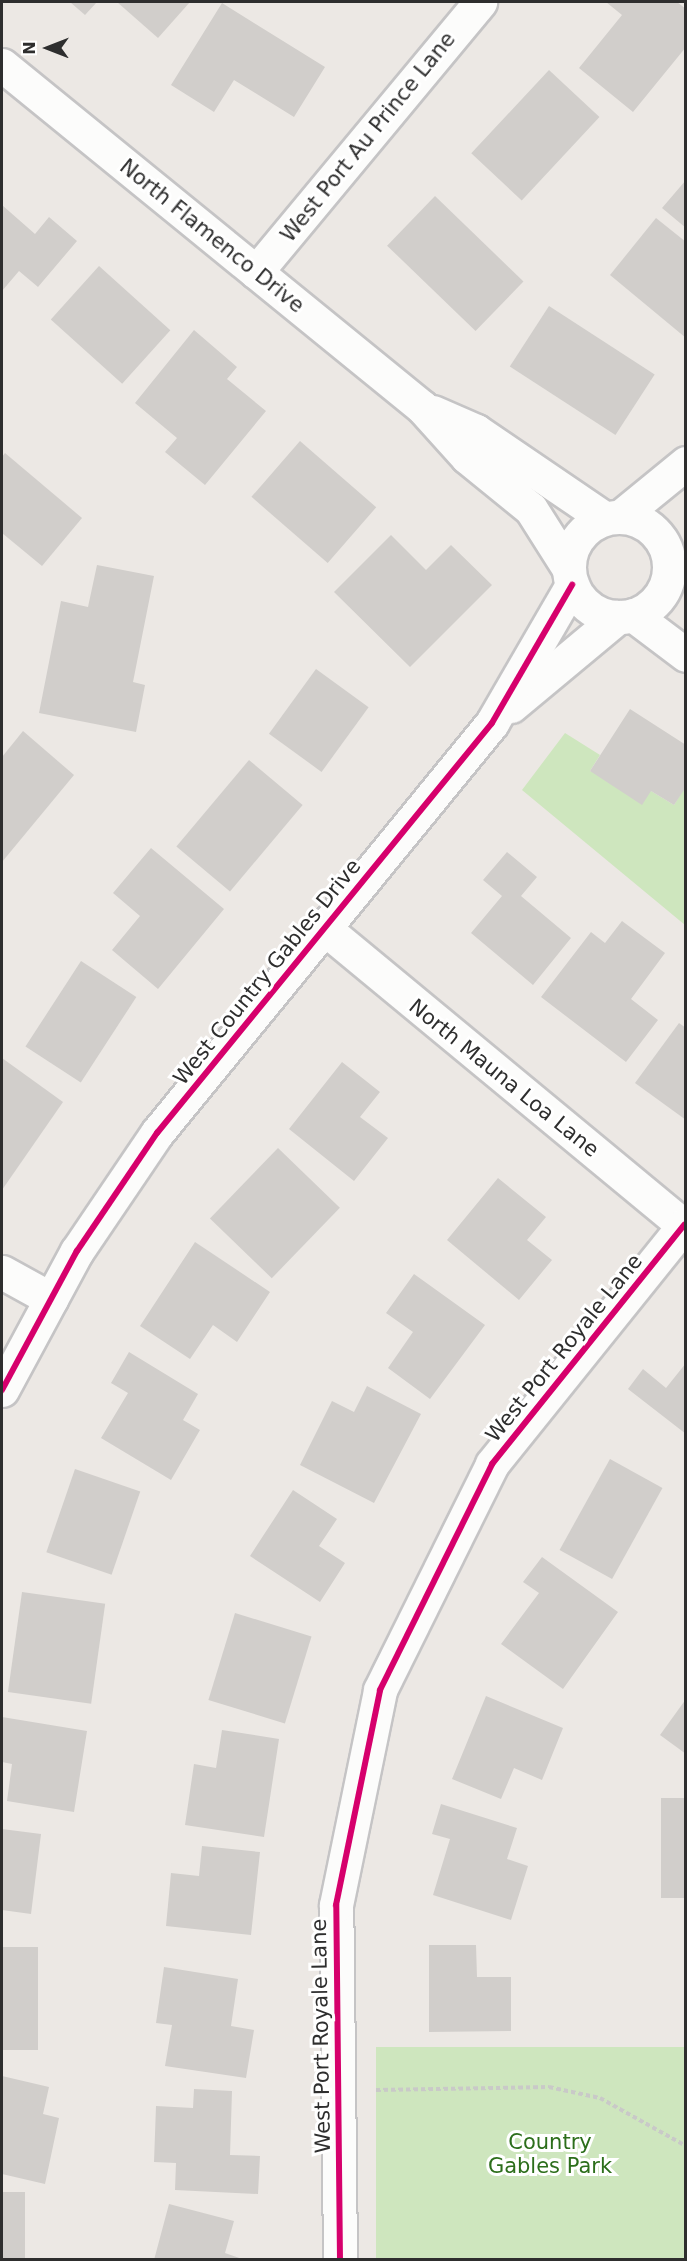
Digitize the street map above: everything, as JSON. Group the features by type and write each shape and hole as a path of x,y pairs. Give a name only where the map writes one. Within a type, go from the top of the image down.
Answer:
{"street":[{"name":"West Port Au Prince Lane","path":"256,272 480,2"},
{"name":"North Flamenco Drive","path":"2,65 422,407 467,457 531,509 570,577 593,610 626,616 686,655"},
{"name":"North Flamenco Drive","path":"422,407 476,431 613,517 638,519 652,528 675,575"},
{"path":"570,577 578,537 613,517 686,463"},
{"path":"626,616 655,603 675,575 686,528"},
{"name":"West Country Gables Drive","path":"2,1390 77,1251 157,1133 492,723 570,577"},
{"name":"West Country Gables Drive","path":"492,723 626,616"},
{"name":"North Mauna Loa Lane","path":"324,928 685,1226"},
{"name":"West Port Royale Lane","path":"340,2259 336,1905 380,1690 492,1464 685,1226"},
{"path":"2,1272 51,1299"}],"path":[{"path":"339,2091 549,2087 600,2098 686,2146"}],"green space":[{"path":"565,733 600,755 590,771 651,791 674,805 685,787 685,925 522,790"},
{"name":"Country Gables Park","path":"376,2047 685,2047 685,2259 376,2259"}],"building":[{"path":"70,2 97,2 85,15"},
{"path":"117,2 190,2 158,38"},
{"path":"606,2 677,2 686,9 686,47 633,112 579,68 622,15"},
{"path":"222,3 325,67 294,117 234,80 214,112 171,85"},
{"path":"549,70 599,117 522,200 471,153"},
{"path":"686,180 686,228 662,208"},
{"path":"435,196 523,281 476,331 387,246"},
{"path":"2,205 35,234 49,217 77,241 38,287 19,271 2,291"},
{"path":"656,218 686,242 686,338 610,275"},
{"path":"99,266 170,330 122,384 51,320"},
{"path":"549,306 655,375 615,435 510,366"},
{"path":"194,330 237,367 227,379 266,411 205,485 165,452 177,438 135,403"},
{"path":"300,441 376,507 328,563 251,497"},
{"path":"5,453 82,518 42,566 2,533 2,457"},
{"path":"391,535 426,570 451,545 492,585 410,667 334,592"},
{"path":"97,565 154,576 133,682 145,685 136,732 39,713 61,601 88,607"},
{"path":"316,669 369,707 322,772 269,734"},
{"path":"630,709 686,745 686,787 674,805 651,791 642,805 590,771"},
{"path":"23,731 74,775 2,862 2,757"},
{"path":"249,760 303,805 230,892 176,847"},
{"path":"151,848 224,909 158,989 112,950 140,916 113,893"},
{"path":"507,852 537,877 521,896 571,938 533,985 471,933 502,896 483,880"},
{"path":"622,921 665,953 631,999 658,1020 626,1062 541,997 591,932 605,943"},
{"path":"81,961 136,997 81,1082 25,1047"},
{"path":"679,1023 686,1028 686,1120 635,1083"},
{"path":"2,1058 63,1102 2,1190"},
{"path":"342,1062 380,1092 360,1117 388,1138 354,1181 289,1129"},
{"path":"278,1148 340,1208 272,1278 210,1218"},
{"path":"498,1178 546,1217 527,1240 552,1260 519,1300 447,1240"},
{"path":"195,1242 270,1292 237,1342 213,1325 190,1359 140,1326"},
{"path":"414,1274 485,1325 430,1399 388,1368 413,1332 386,1313"},
{"path":"129,1352 198,1394 183,1420 200,1430 171,1480 101,1438 128,1393 111,1383"},
{"path":"686,1363 686,1434 628,1389 643,1369 666,1388"},
{"path":"367,1386 421,1414 374,1503 300,1465 332,1401 354,1412"},
{"path":"610,1459 662,1488 612,1579 560,1550"},
{"path":"75,1469 140,1491 112,1575 46,1552"},
{"path":"293,1490 337,1519 319,1546 345,1563 320,1602 250,1556"},
{"path":"542,1557 618,1612 563,1689 501,1644 539,1593 523,1582"},
{"path":"22,1592 105,1604 91,1704 8,1692"},
{"path":"235,1613 312,1636 285,1723 208,1700"},
{"path":"486,1696 563,1728 542,1780 514,1768 501,1799 452,1779"},
{"path":"686,1699 686,1754 660,1735"},
{"path":"2,1717 87,1731 74,1812 7,1801 12,1764 2,1762"},
{"path":"222,1730 279,1739 264,1837 185,1825 194,1764 216,1768"},
{"path":"661,1798 686,1798 686,1898 661,1898"},
{"path":"441,1804 517,1828 507,1859 528,1866 511,1920 433,1895 450,1839 432,1834"},
{"path":"2,1829 41,1834 31,1914 2,1910"},
{"path":"202,1846 260,1852 251,1935 166,1926 171,1873 199,1876"},
{"path":"429,1945 476,1945 477,1977 511,1977 511,2031 429,2032"},
{"path":"2,1947 38,1947 38,2050 2,2050"},
{"path":"164,1967 238,1979 231,2026 254,2030 246,2078 165,2066 172,2025 156,2023"},
{"path":"2,2076 49,2087 43,2114 59,2118 45,2184 2,2174"},
{"path":"194,2089 232,2091 230,2155 260,2156 258,2194 175,2190 176,2163 154,2162 156,2106 193,2108"},
{"path":"2,2192 25,2192 25,2260 2,2260"},
{"path":"169,2204 234,2221 225,2253 245,2260 154,2260"}],"cycle path":[{"path":"2,1390 77,1251 157,1133 492,723 572,585"},
{"path":"340,2260 336,1905 380,1690 492,1464 684,1225"}]}
